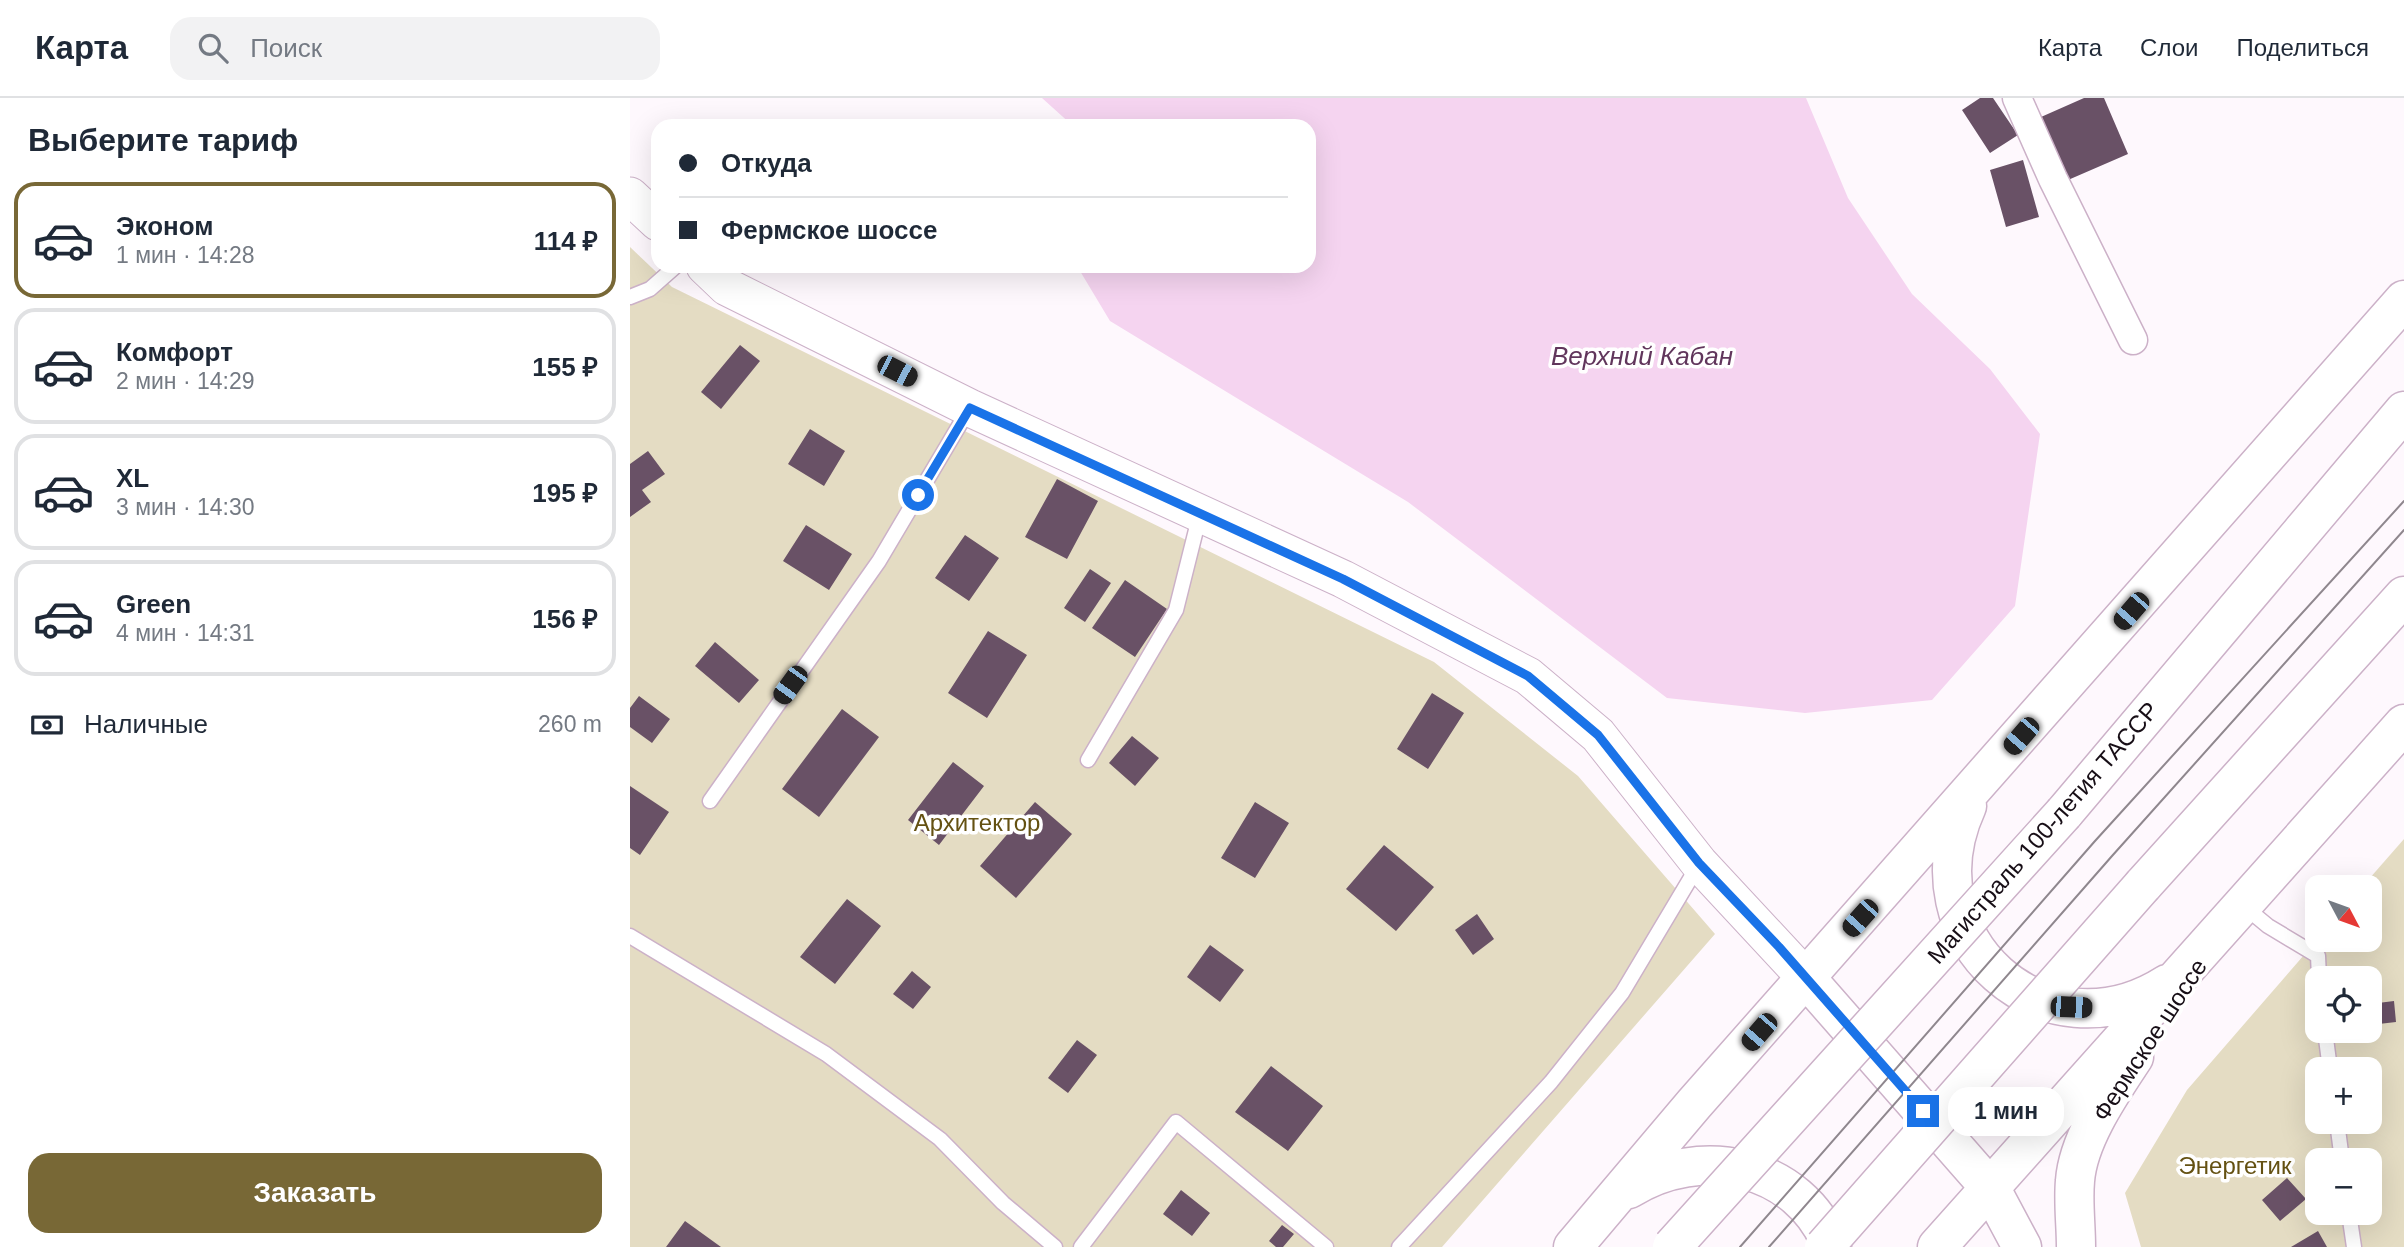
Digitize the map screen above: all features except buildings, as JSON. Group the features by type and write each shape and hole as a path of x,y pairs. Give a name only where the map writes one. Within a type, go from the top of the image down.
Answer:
{"main road":[{"path":"1573,1247 1806,978 2404,300"},
{"name":"Магистраль 100-летия ТАССР","path":"1672,1247 2064,813 2404,411"},
{"path":"1824,1247 2143,885 2404,596"},
{"path":"1937,1247 2404,724"},
{"path":"1985,778 1969,800 1958,825 1952,852 1951,878 1955,905 1965,931 1979,954 1998,974 2020,990 2045,1001 2071,1007 2099,1008 2126,1003 2151,994 2174,979 2194,961"},
{"name":"Фермское шоссе","path":"2076,1247 2075,1180 2082,1152 2105,1101 2237,914"},
{"path":"1806,978 1991,1189 2022,1247"},
{"path":"1604,1211 1623,1192 1646,1178 1684,1166 1725,1165 1751,1171 1776,1182 1797,1198 1815,1217 1832,1247"}],"street":[{"path":"2017,98 2053,179 2133,340"},
{"path":"630,196 651,216"},
{"path":"712,273 727,287 970,408 1343,579 1528,676 1598,735 1699,863 1806,978"}],"lane":[{"path":"630,297 650,289 668,273"},
{"path":"710,801 879,561 970,408"},
{"path":"1088,760 1177,610 1200,513"},
{"path":"1399,1247 1551,1082 1622,993 1699,863"},
{"path":"2237,914 2267,926 2318,956 2318,966"},
{"path":"630,936 826,1054 940,1139 1003,1203 1055,1247"},
{"path":"1081,1247 1176,1122 1326,1247"},
{"path":"2351,1225 2354,1247"}],"green space":[{"name":"Архитектор","path":"630,247 651,267 651,273 657,273 672,287 1434,662 1578,776 1715,934 1442,1247 630,1247"},
{"name":"Энергетик","path":"2404,839 2404,1247 2141,1247 2125,1193 2187,1090 2307,952 2382,952 2382,875 2372,875"}],"water":[{"name":"Верхний Кабан","path":"1042,98 1806,98 1848,198 1912,294 1990,369 2040,434 2015,606 1932,700 1805,713 1667,698 1408,502 1110,321 1081,273 1316,273 1316,119 1065,119"}],"tram line":[{"path":"1740,1247 2095,841 2404,501"},
{"path":"1769,1247 2112,856 2404,530"}],"route":[{"path":"918,495 970,408 1343,579 1528,676 1598,735 1699,863 1779,947 1923,1111"}]}
